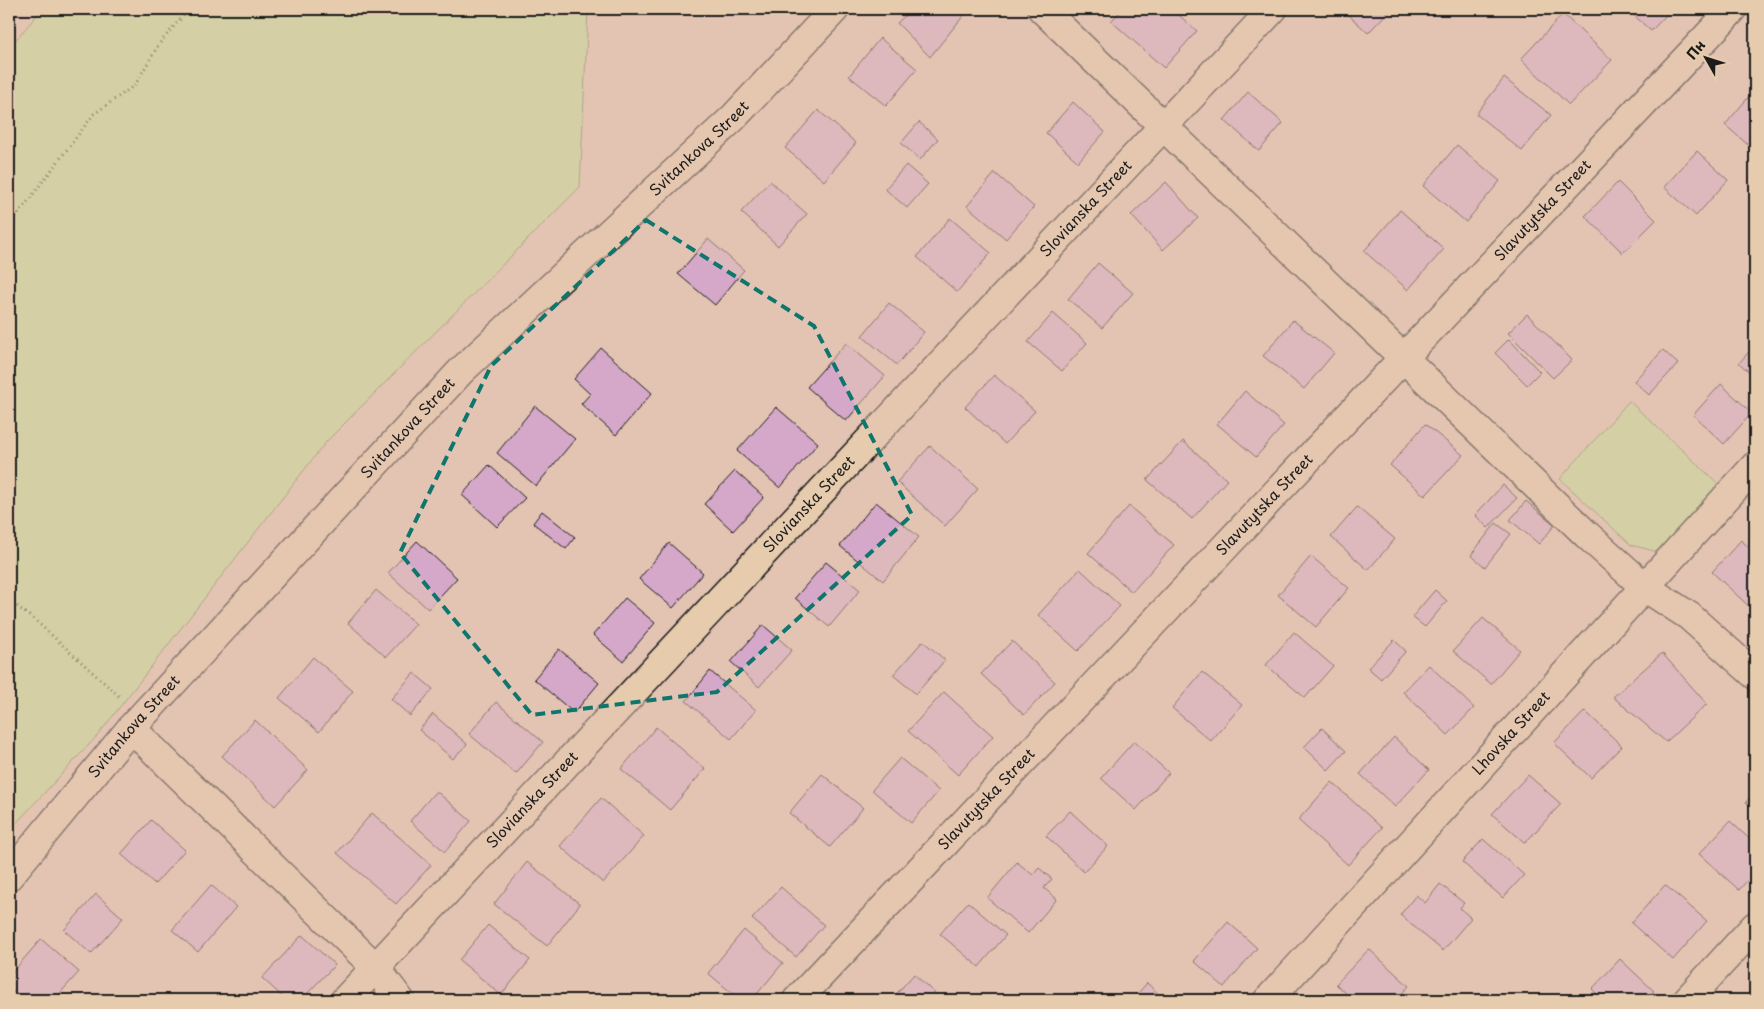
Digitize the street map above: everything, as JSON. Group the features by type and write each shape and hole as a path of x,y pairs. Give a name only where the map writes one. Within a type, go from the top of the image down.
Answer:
{"street":[{"name":"Svitankova Street","path":"9,876 136,723 461,371 733,118 835,9"},
{"path":"1042,9 1587,535 1646,588 1689,616 1755,675"},
{"name":"Slovianska Street","path":"345,1000 1273,9"},
{"name":"Slavutytska Street","path":"797,1000 1733,9"},
{"name":"Lhovska Street","path":"1268,1000 1646,588 1755,466"},
{"path":"136,723 375,967 400,1000"},
{"path":"1687,1000 1755,926"}],"path":[{"path":"9,226 94,114 135,85 159,44 189,9"},
{"path":"9,600 36,621 136,723"}],"highlighted area":[{"path":"646,220 814,326 912,515 717,692 532,715 400,553 491,366"}],"green space":[{"path":"42,9 588,9 580,187 326,442 98,735 9,831 9,48"},
{"path":"1629,401 1724,489 1691,526 1658,552 1631,545 1560,479"}],"building":[{"path":"912,9 969,9 930,57 897,23"},
{"path":"1123,9 1172,9 1197,31 1164,68 1111,21"},
{"path":"1342,9 1391,9 1368,33"},
{"path":"1627,9 1672,9 1651,31"},
{"path":"1563,14 1612,60 1569,105 1521,59"},
{"path":"880,38 917,69 886,106 849,76"},
{"path":"1504,78 1551,115 1522,151 1476,114"},
{"path":"1248,92 1283,123 1259,151 1224,120"},
{"path":"1751,94 1755,97 1755,151 1725,125"},
{"path":"1073,102 1105,132 1078,162 1046,133"},
{"path":"818,110 856,143 824,181 785,148"},
{"path":"919,122 938,139 920,160 901,143"},
{"path":"1457,145 1500,181 1466,222 1423,186"},
{"path":"1697,151 1728,180 1696,216 1664,187"},
{"path":"906,165 928,184 907,208 885,189"},
{"path":"995,173 1034,207 1006,239 967,206"},
{"path":"770,181 807,214 778,246 741,212"},
{"path":"1166,182 1198,218 1163,250 1131,215"},
{"path":"1618,182 1656,220 1623,253 1585,216"},
{"path":"1400,210 1444,249 1408,290 1364,251"},
{"path":"950,218 991,253 957,292 917,257"},
{"path":"708,239 744,270 715,305 678,274"},
{"path":"1098,263 1133,293 1102,328 1068,299"},
{"path":"889,303 924,332 897,365 862,336"},
{"path":"1053,313 1087,343 1062,371 1028,342"},
{"path":"1527,314 1572,360 1553,378 1508,333"},
{"path":"1293,320 1334,353 1304,389 1263,356"},
{"path":"1509,339 1540,372 1527,385 1495,353"},
{"path":"846,343 885,376 846,421 807,387"},
{"path":"1755,345 1755,377 1739,363"},
{"path":"601,348 652,393 616,435 581,404 590,394 574,379"},
{"path":"1663,350 1678,364 1649,395 1634,381"},
{"path":"994,375 1035,411 1005,444 965,407"},
{"path":"1721,384 1752,413 1724,444 1693,415"},
{"path":"1245,391 1284,425 1256,457 1217,424"},
{"path":"535,406 575,439 536,486 497,453"},
{"path":"776,407 818,443 780,488 737,451"},
{"path":"1425,424 1463,455 1425,496 1390,465"},
{"path":"1183,441 1227,480 1192,519 1147,480"},
{"path":"930,446 978,489 945,526 897,482"},
{"path":"489,465 525,498 497,527 462,495"},
{"path":"735,471 764,497 733,531 704,504"},
{"path":"1503,485 1517,498 1488,528 1475,515"},
{"path":"1526,501 1555,525 1539,544 1510,520"},
{"path":"876,502 919,537 883,581 840,546"},
{"path":"1129,506 1174,545 1132,592 1088,553"},
{"path":"1357,507 1395,539 1368,570 1331,537"},
{"path":"542,511 575,537 566,549 533,523"},
{"path":"1496,523 1511,534 1485,567 1471,555"},
{"path":"1741,540 1755,553 1754,611 1712,572"},
{"path":"417,541 457,578 428,609 388,573"},
{"path":"669,543 703,573 673,608 639,579"},
{"path":"1311,556 1349,588 1316,627 1278,595"},
{"path":"826,562 860,590 829,627 795,598"},
{"path":"1080,569 1120,606 1078,651 1038,615"},
{"path":"376,590 416,624 386,657 348,623"},
{"path":"1435,590 1447,601 1425,627 1412,617"},
{"path":"625,598 655,623 623,661 593,635"},
{"path":"1483,618 1520,650 1491,684 1453,651"},
{"path":"763,625 792,650 759,687 731,662"},
{"path":"1294,632 1333,666 1305,698 1266,665"},
{"path":"1394,640 1406,651 1381,679 1368,668"},
{"path":"923,641 945,660 916,694 893,675"},
{"path":"1012,641 1055,682 1024,715 981,674"},
{"path":"559,649 599,683 574,713 534,679"},
{"path":"1662,653 1707,704 1666,742 1613,697"},
{"path":"313,657 353,691 319,732 279,698"},
{"path":"1429,665 1474,708 1448,735 1403,692"},
{"path":"710,671 756,710 731,739 686,701"},
{"path":"1202,672 1242,705 1211,741 1172,708"},
{"path":"414,673 433,689 410,716 391,699"},
{"path":"944,692 993,736 958,775 908,731"},
{"path":"496,702 543,742 516,774 469,734"},
{"path":"1585,711 1622,746 1591,778 1554,743"},
{"path":"433,714 467,744 453,759 419,730"},
{"path":"255,720 308,770 275,806 222,756"},
{"path":"656,727 705,769 670,810 621,769"},
{"path":"1322,728 1346,751 1328,770 1304,747"},
{"path":"1394,737 1429,770 1395,807 1360,774"},
{"path":"1134,741 1169,773 1136,810 1101,778"},
{"path":"900,758 939,791 911,823 872,790"},
{"path":"822,774 863,808 830,847 789,813"},
{"path":"1528,775 1561,804 1525,843 1492,814"},
{"path":"1332,782 1382,828 1348,865 1298,820"},
{"path":"436,791 471,821 445,852 410,821"},
{"path":"1755,792 1755,811 1746,802"},
{"path":"601,798 644,836 603,883 560,846"},
{"path":"1070,811 1108,846 1084,872 1046,836"},
{"path":"372,813 431,865 396,904 337,853"},
{"path":"151,820 185,850 155,884 121,854"},
{"path":"1730,821 1755,844 1755,872 1739,890 1699,854"},
{"path":"1483,839 1524,875 1503,898 1462,862"},
{"path":"527,862 580,904 547,946 494,904"},
{"path":"1017,862 1033,875 1039,868 1052,879 1044,888 1057,899 1028,933 987,898"},
{"path":"1440,884 1464,903 1460,908 1471,918 1443,951 1400,915 1416,895 1425,903"},
{"path":"211,885 236,907 198,952 172,930"},
{"path":"1665,885 1707,921 1673,960 1631,923"},
{"path":"781,887 824,925 796,957 752,919"},
{"path":"96,894 123,918 91,954 64,930"},
{"path":"968,902 1006,935 979,967 940,934"},
{"path":"1228,922 1257,948 1224,987 1194,961"},
{"path":"488,925 530,960 501,995 459,960"},
{"path":"744,930 783,963 752,1000 740,1000 708,973"},
{"path":"302,935 335,965 301,1000 286,1000 262,978"},
{"path":"41,939 79,972 54,1000 23,1000 9,988 9,976"},
{"path":"1369,949 1409,986 1396,1000 1353,1000 1336,984"},
{"path":"1620,959 1654,991 1645,1000 1603,1000 1592,989"},
{"path":"914,974 942,1000 891,1000"},
{"path":"1147,983 1165,1000 1132,1000"},
{"path":"1755,988 1755,1000 1744,1000"},
{"path":"683,994 691,1000 677,1000"}]}
